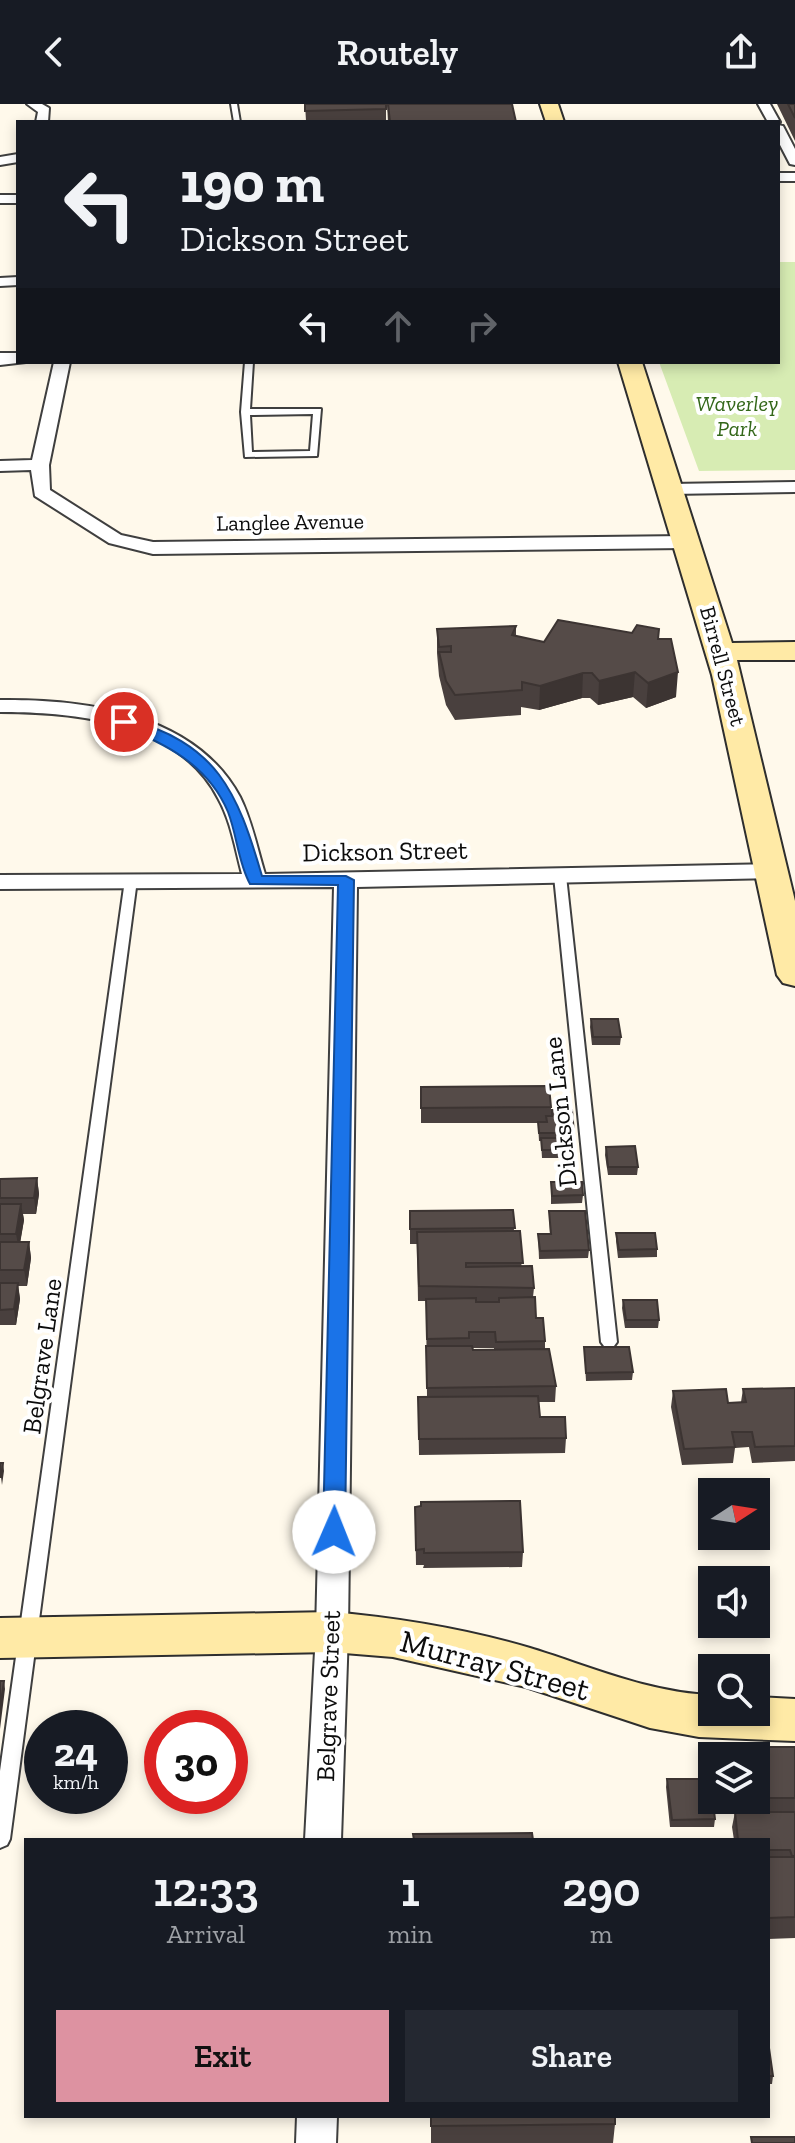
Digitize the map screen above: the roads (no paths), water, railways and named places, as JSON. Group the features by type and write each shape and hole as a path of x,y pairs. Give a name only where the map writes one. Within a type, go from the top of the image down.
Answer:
{"main road":[{"name":"Birrell Street","path":"631,364 720,652 795,975"},
{"path":"720,652 795,651"},
{"name":"Murray Street","path":"14,1638 332,1632 445,1646 526,1667 650,1707 699,1716 795,1720"}],"street":[{"path":"33,104 45,111 43,120"},
{"path":"782,145 795,161"},
{"path":"0,466 40,465 62,364"},
{"name":"Langlee Avenue","path":"40,465 41,492 115,539 153,548 686,542"},
{"path":"670,489 795,487"},
{"path":"0,706 92,713 143,728 186,750 211,771 229,798 255,880"},
{"name":"Dickson Street","path":"0,882 346,880 771,871"},
{"name":"Belgrave Street","path":"323,1838 332,1632 346,880"},
{"path":"316,2143 317,2118"}],"lane":[{"path":"245,412 318,411 314,454 248,455 245,412 249,364"},
{"name":"Dickson Lane","path":"560,876 609,1342"},
{"name":"Belgrave Lane","path":"0,1839 14,1638 131,880"}],"park label":[{"name":"Waverley Park","path":"737,416"}]}
